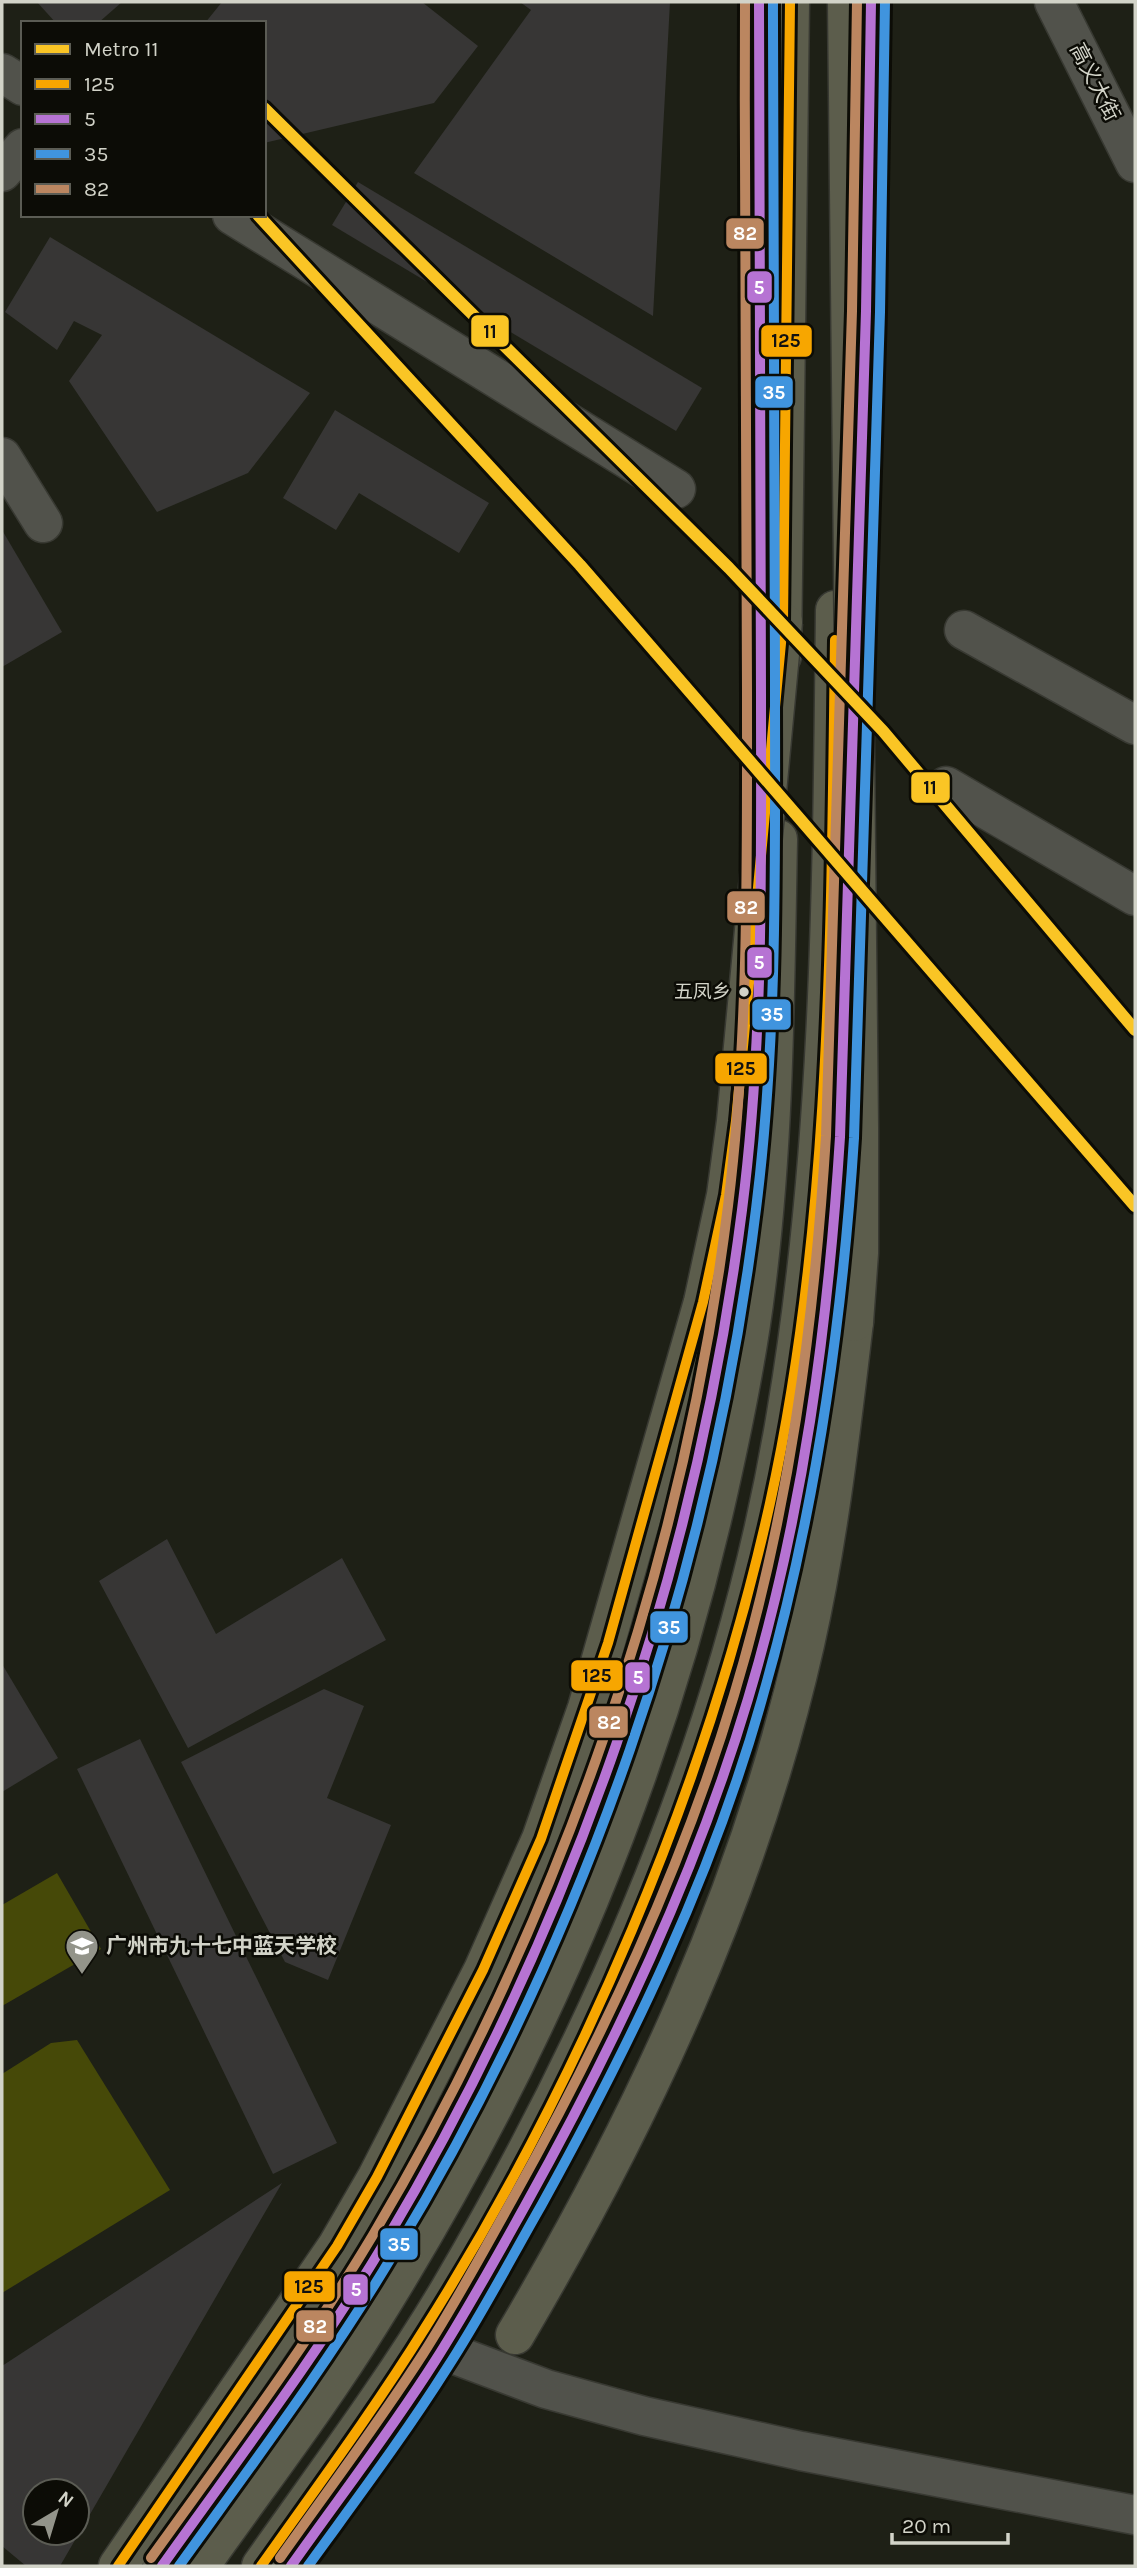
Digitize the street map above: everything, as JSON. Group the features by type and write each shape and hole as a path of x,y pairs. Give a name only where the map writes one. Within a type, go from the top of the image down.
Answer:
{"highway":[{"path":"200,2566 370,2323 460,2168 521,2051 589,1904 648,1748 694,1595 744,1365 764,1217 773,1090 783,622 790,2"},
{"path":"515,2335 564,2253 626,2136 698,1981 732,1895 765,1793 802,1655 834,1486 854,1322 860,1189 845,2"},
{"path":"261,2566 397,2372 449,2291 536,2131 587,2028 652,1882 709,1730 730,1660 770,1501 787,1411 814,1199 832,905 845,2"},
{"path":"118,2566 337,2246 414,2107 512,1908 541,1839 592,1695 703,1302 726,1195 783,622"}],"main road":[{"path":"162,2566 358,2285 413,2194 533,1956 580,1846 622,1728 692,1490 742,1214 754,1091 761,811 759,2"},
{"path":"291,2566 442,2350 553,2158 614,2042 677,1899 714,1800 771,1617 805,1446 822,1334 840,1139 859,554 871,2"}],"street":[{"name":"高义大街","path":"1054,2 1135,163"},
{"path":"2,73 21,85"},
{"path":"2,172 21,150"},
{"path":"235,217 676,489"},
{"path":"2,457 43,523"},
{"path":"964,630 1135,724"},
{"path":"946,786 1135,896"},
{"path":"442,2350 546,2389 644,2416 801,2451 1135,2515"}],"shaded area":[{"path":"57,1873 101,1949 2,2006 2,1905"},
{"path":"77,2040 170,2190 2,2293 2,2074 51,2043"}],"building":[{"path":"37,2 122,2 100,21 54,21"},
{"path":"222,2 422,2 478,46 434,103 266,143 266,21 207,21"},
{"path":"520,2 670,2 653,316 414,173 531,10"},
{"path":"358,182 702,388 676,431 332,225"},
{"path":"50,237 310,393 248,473 157,512 69,381 102,335 74,321 57,350 5,312"},
{"path":"335,410 489,503 459,553 359,493 336,530 283,498"},
{"path":"2,530 62,632 2,667"},
{"path":"167,1539 216,1634 342,1558 386,1640 188,1748 99,1581"},
{"path":"2,1664 58,1758 2,1792"},
{"path":"324,1689 364,1706 327,1798 391,1825 328,1980 285,1962 181,1762"},
{"path":"140,1739 337,2143 273,2174 77,1769"},
{"path":"282,2183 91,2513 91,2477 21,2477 21,2547 71,2547 60,2566 26,2566 2,2546 2,2366"}],"metro line":[{"name":"11","path":"266,110 729,568 883,731 1135,1030"},
{"name":"11","path":"260,217 580,565 1135,1206"}],"transit line":[{"name":"82","path":"151,2558 265,2399 347,2277 440,2116 501,1993 555,1867 603,1738 645,1608 680,1475 707,1341 728,1206 743,1014 747,821 745,2"},
{"name":"5","path":"162,2566 277,2406 359,2284 452,2122 513,1999 568,1873 616,1744 658,1613 693,1480 721,1345 742,1210 758,1017 761,823 759,2"},
{"name":"35","path":"179,2566 290,2412 369,2294 463,2133 525,2008 581,1881 630,1750 672,1617 707,1482 735,1346 756,1209 772,1011 775,813 773,2"},
{"name":"125","path":"118,2566 337,2246 377,2177 483,1970 541,1839 608,1643 703,1302 726,1195 736,1121 783,622 790,2"},
{"name":"82","path":"280,2558 388,2406 446,2316 545,2139 608,2016 664,1890 713,1761 734,1695 770,1557 806,1348 826,1136 852,311 857,2"},
{"name":"5","path":"291,2566 435,2361 558,2145 621,2021 678,1894 727,1765 748,1699 784,1561 820,1350 840,1137 866,311 871,2"},
{"name":"35","path":"308,2566 414,2418 472,2328 574,2145 637,2022 694,1895 742,1765 781,1630 797,1560 834,1350 854,1138 880,312 885,2"},
{"name":"125","path":"261,2566 345,2448 425,2328 482,2234 586,2034 632,1930 674,1824 711,1717 743,1610 770,1503 790,1397 806,1290 817,1182 829,965 835,640"}],"place":[{"name":"五凤乡","path":"744,992"},
{"name":"广州市九十七中蓝天学校","path":"82,1976"}]}
